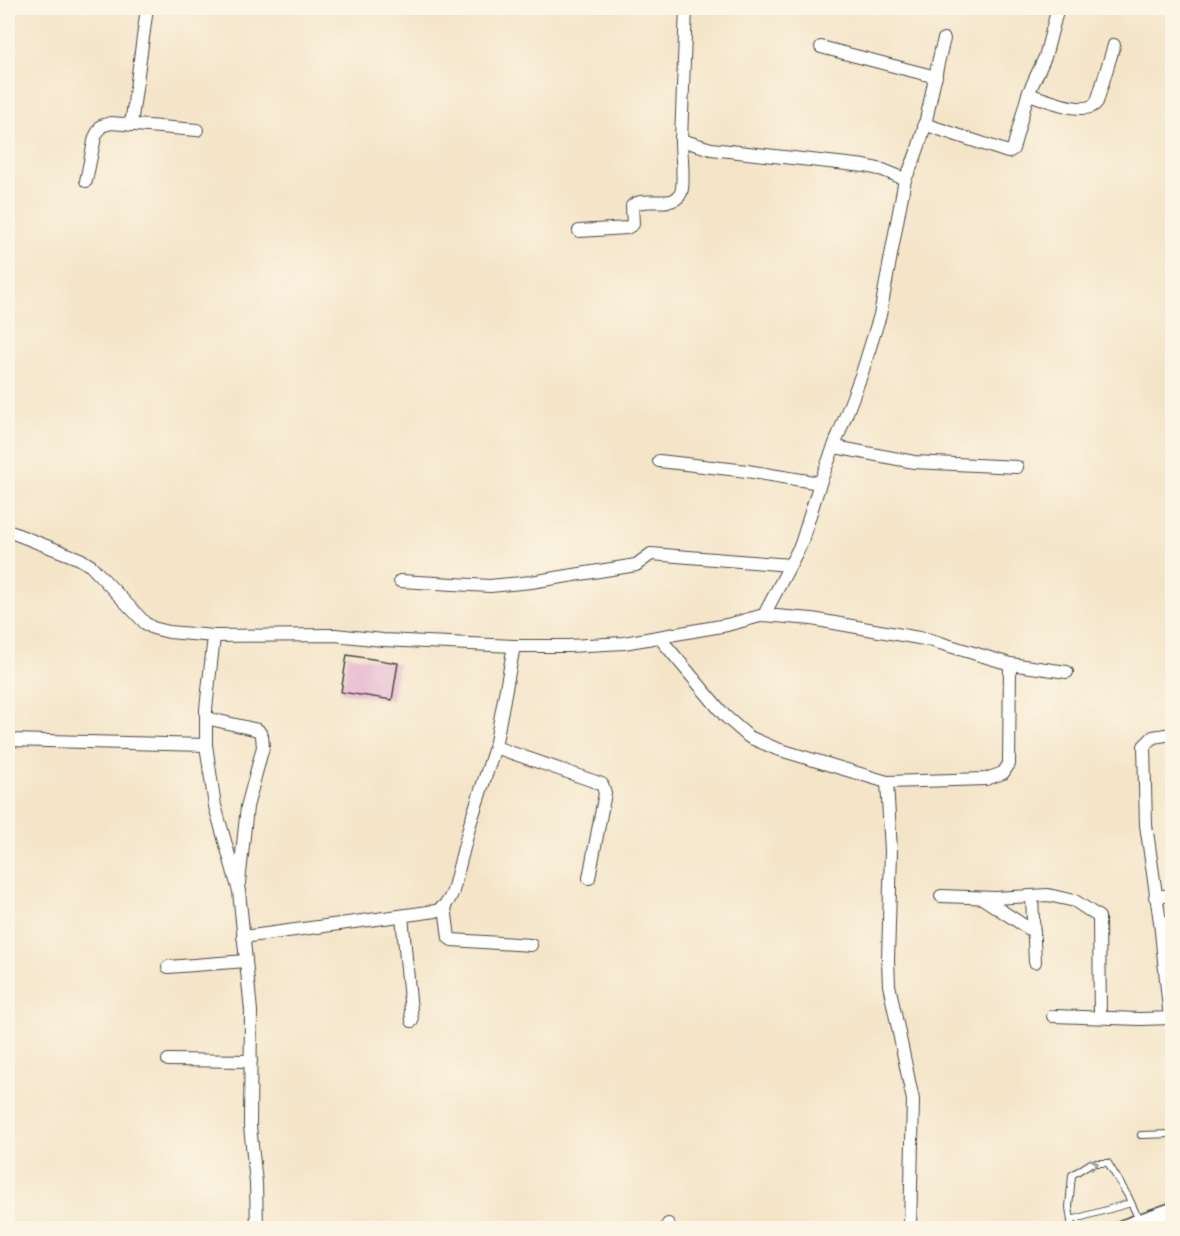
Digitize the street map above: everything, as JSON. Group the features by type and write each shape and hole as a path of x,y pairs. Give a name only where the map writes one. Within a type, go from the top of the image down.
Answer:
{"street":[{"path":"131,125 147,8"},
{"path":"579,231 627,228 633,224 632,206 638,202 669,201 677,198 682,189 681,140 686,8"},
{"path":"924,124 1010,151 1013,149 1028,93 1045,57 1056,15"},
{"path":"764,615 801,544 820,483 862,373 880,315 905,179 912,167 924,124 944,39"},
{"path":"1028,93 1077,109 1094,107 1114,45"},
{"path":"821,46 936,77"},
{"path":"86,181 95,137 101,126 111,123 197,130"},
{"path":"681,140 711,149 865,166 905,179"},
{"path":"835,447 914,462 1017,467"},
{"path":"659,462 747,471 820,483"},
{"path":"8,531 80,559 91,566 145,623 153,628 214,636 334,635 383,640 514,646 624,643 727,625 764,615 812,619 930,640 1010,664 1067,672"},
{"path":"400,581 490,586 531,582 636,565 651,554 790,565"},
{"path":"214,636 206,718 206,745 215,806 238,891 246,962 251,1011 250,1126 256,1183 257,1228"},
{"path":"659,637 725,716 749,737 777,749 887,782 986,779 1003,773 1010,764 1010,664"},
{"path":"243,937 436,911 445,907 453,891 470,824 495,747 514,646"},
{"path":"206,718 258,730 262,736 263,747 247,807 238,891"},
{"path":"1053,1016 1171,1018 1146,825 1144,746 1154,737 1173,734"},
{"path":"8,740 206,745"},
{"path":"495,747 602,784 605,793 589,878"},
{"path":"887,782 891,851 889,985 913,1100 910,1228"},
{"path":"941,896 982,898 1048,895 1066,897 1099,917 1100,1017"},
{"path":"1155,897 1173,895"},
{"path":"1032,897 1035,962"},
{"path":"982,898 1034,932"},
{"path":"445,907 449,938 452,940 531,945"},
{"path":"402,916 412,1021"},
{"path":"168,967 246,962"},
{"path":"168,1060 251,1061"},
{"path":"1123,1228 1173,1211"}],"lane":[{"path":"1140,1135 1173,1134"},
{"path":"1072,1228 1069,1207 1072,1175 1091,1163 1108,1163 1140,1222"},
{"path":"1071,1220 1131,1203"}],"building":[{"path":"347,655 398,663 392,700 341,692"}]}
